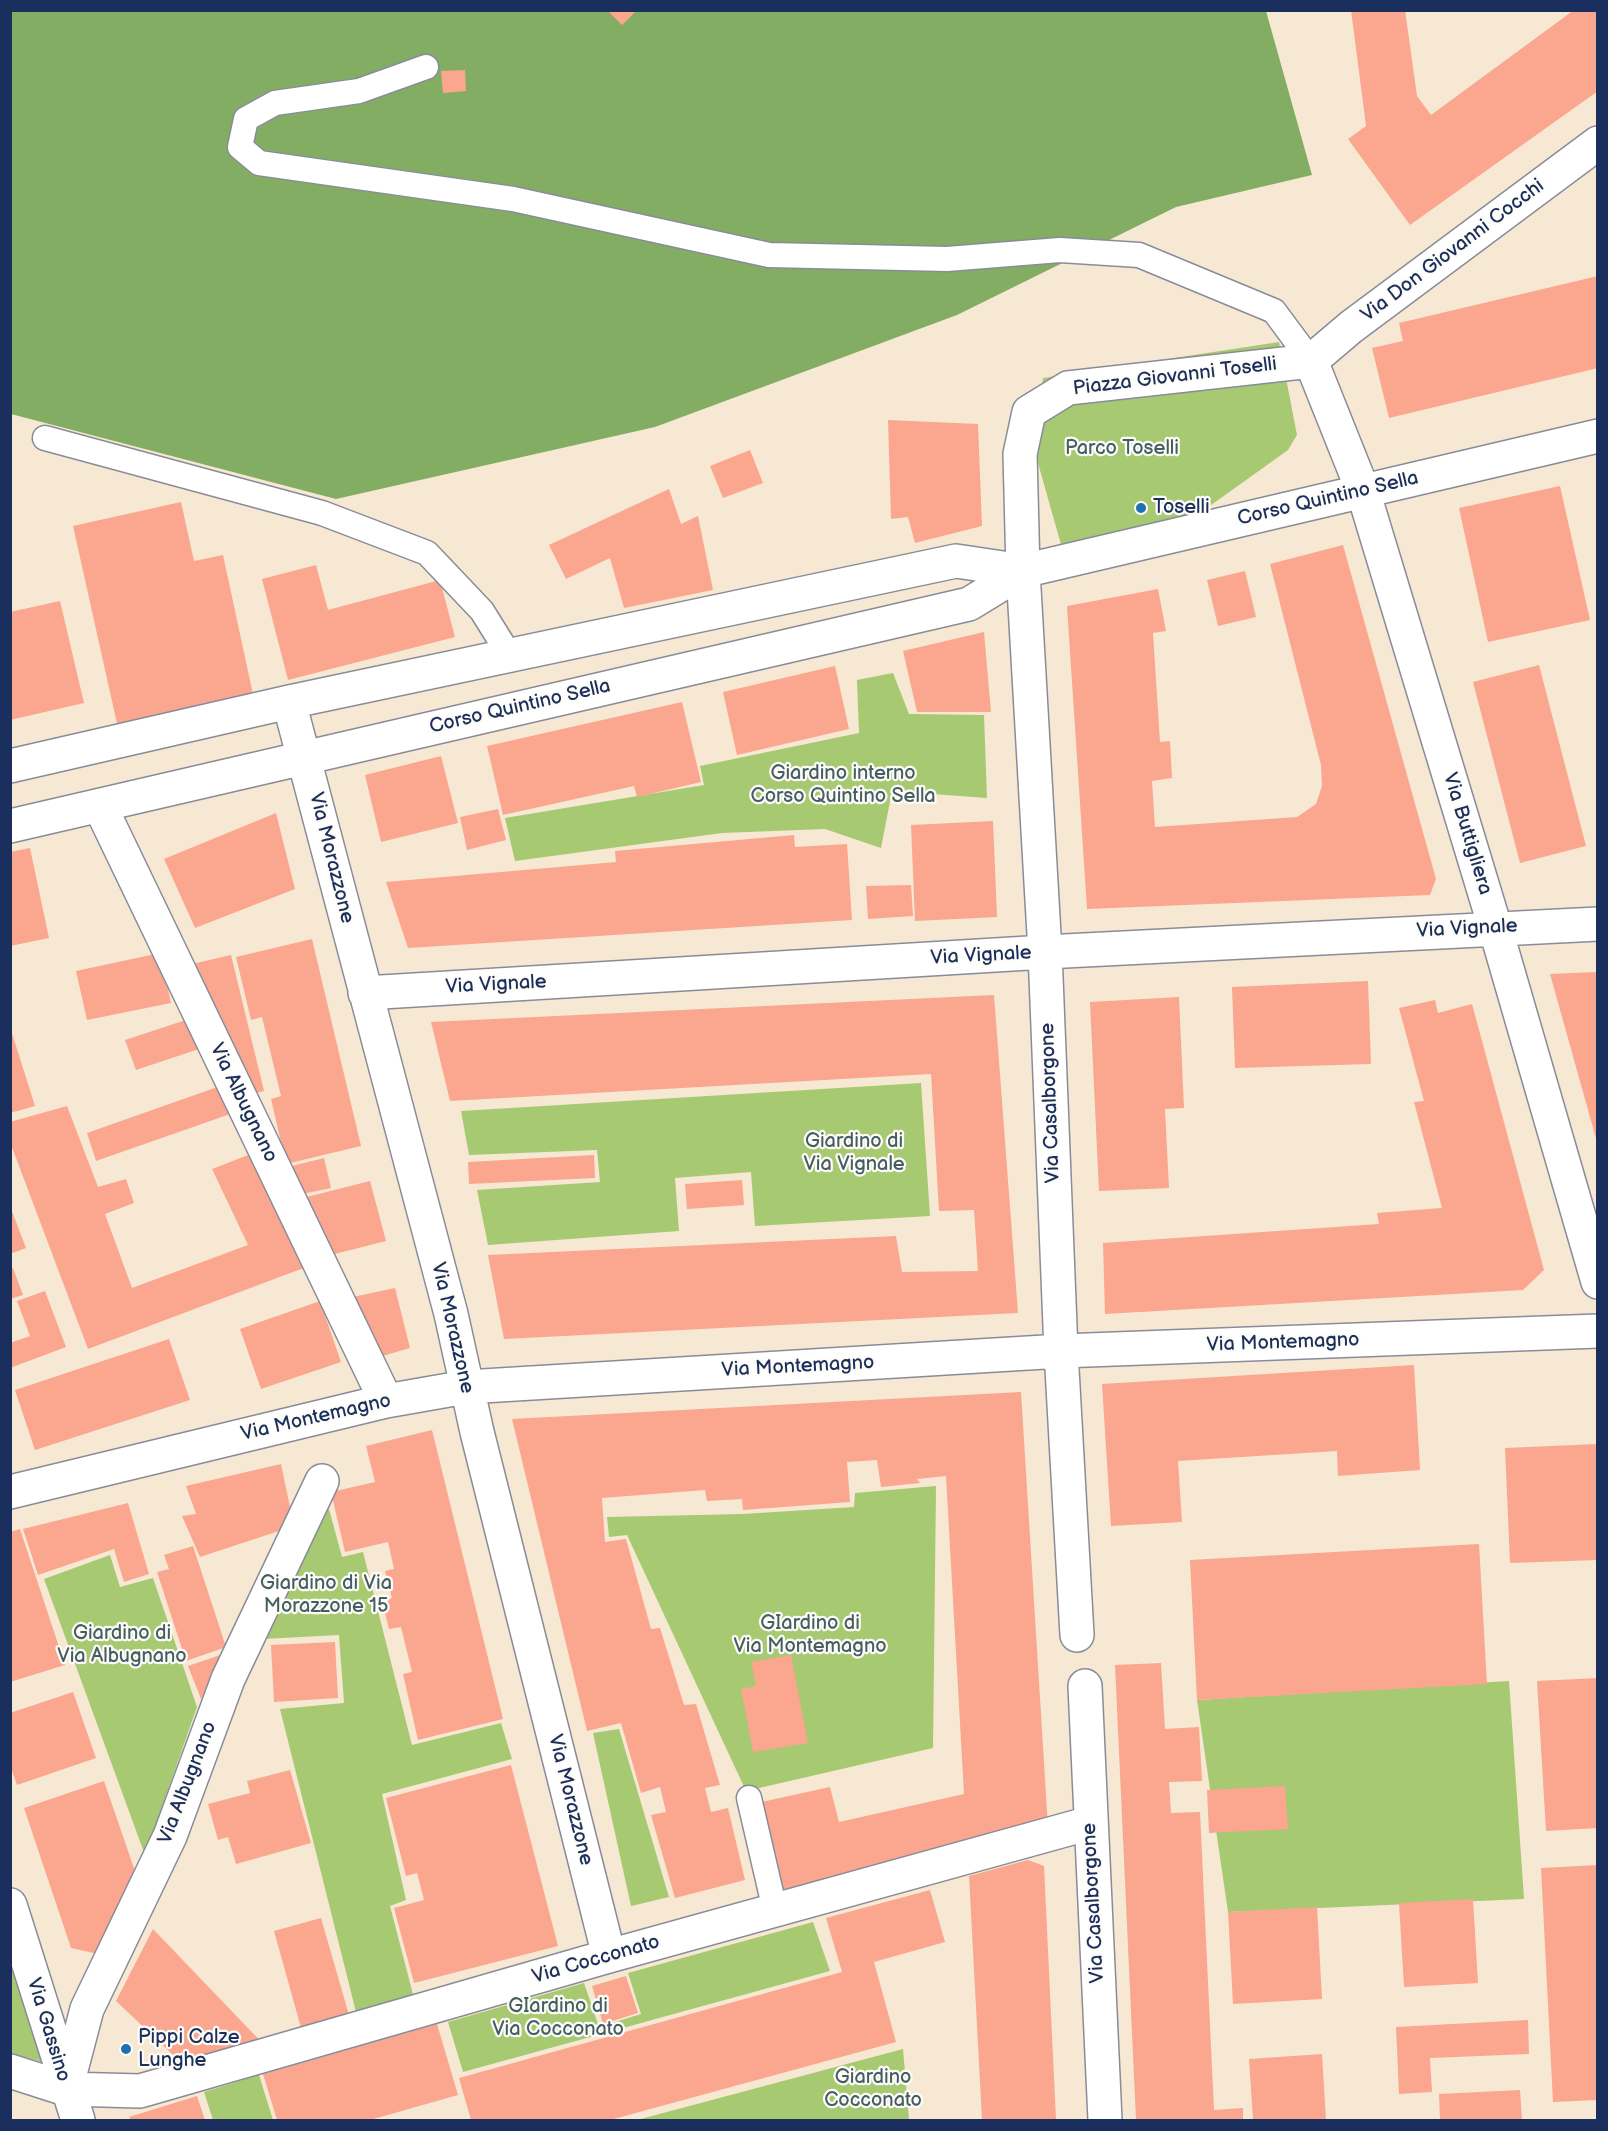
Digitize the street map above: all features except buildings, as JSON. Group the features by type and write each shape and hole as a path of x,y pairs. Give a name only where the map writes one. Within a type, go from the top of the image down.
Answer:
{"street":[{"name":"Via Don Giovanni Cocchi","path":"1311,361 1351,327 1598,143"},
{"path":"1311,361 1363,491"},
{"name":"Piazza Giovanni Toselli","path":"1023,571 1020,454 1029,412 1068,387 1311,361"},
{"name":"Corso Quintino Sella","path":"10,826 969,604 1023,571 1598,436"},
{"name":"Via Buttigliera","path":"1363,491 1495,927 1598,1282"},
{"name":"Corso Quintino Sella","path":"10,766 289,702 956,561 1023,571"},
{"name":"Via Casalborgone","path":"1023,571 1045,952 1061,1351 1077,1635"},
{"name":"Via Morazzone","path":"289,702 451,1314 466,1387 609,1956"},
{"name":"Via Albugnano","path":"100,806 386,1401"},
{"name":"Via Vignale","path":"365,993 1045,952 1495,927 1598,924"},
{"name":"Via Montemagno","path":"10,1492 386,1401 466,1387 1061,1351 1598,1331"},
{"name":"Via Albugnano","path":"66,2089 87,2009 171,1836 228,1679 322,1481"},
{"name":"Via Casalborgone","path":"1085,1686 1105,2121"},
{"name":"Via Cocconato","path":"10,2072 66,2089 140,2091 609,1956 1090,1823"},
{"name":"Via Gassino","path":"10,1905 66,2089 78,2121"}],"lane":[{"path":"426,67 359,92 275,103 246,119 240,147 259,163 513,199 769,255 947,259 1060,250 1138,255 1274,311 1311,361"},
{"path":"45,438 322,513 427,553 482,611 510,656"},
{"path":"748,1797 775,1910"}],"green space":[{"path":"10,11 1266,11 1312,175 1176,207 957,315 655,427 336,499 11,414"},
{"name":"Parco Toselli","path":"1279,342 1297,435 1288,450 1200,513 1062,548 1036,456 1043,378"},
{"name":"Giardino interno Corso Quintino Sella","path":"893,673 909,714 984,715 987,798 892,791 881,848 825,829 722,833 515,861 505,818 704,785 700,766 859,733 857,680"},
{"name":"Giardino di Via Vignale","path":"921,1083 930,1216 755,1226 751,1172 675,1178 679,1231 488,1245 477,1190 600,1182 597,1150 469,1155 461,1111"},
{"name":"GIardino di Via Montemagno","path":"936,1486 933,1748 746,1791 627,1535 609,1537 607,1517 743,1514 854,1507 855,1493"},
{"name":"Giardino di Via Morazzone 15","path":"329,1509 342,1557 363,1552 412,1745 501,1723 512,1759 382,1794 406,1900 390,1906 415,2002 358,2020 280,1709 344,1703 339,1635 263,1639 317,1513"},
{"name":"Giardino di Via Albugnano","path":"110,1555 120,1587 153,1578 197,1707 145,1855 44,1579"},
{"path":"1509,1681 1524,1899 1228,1912 1197,1700"},
{"path":"619,1729 669,1897 631,1906 593,1733"},
{"name":"GIardino di Via Cocconato","path":"813,1922 830,1971 463,2072 448,2022 584,1983 599,2027 641,2014 628,1973"},
{"path":"11,1961 43,2062 11,2053"},
{"name":"Giardino Cocconato","path":"903,2049 909,2120 637,2120"},
{"path":"259,2075 273,2120 213,2120 204,2092"}],"place":[{"name":"Toselli","path":"1141,508"},
{"name":"Pippi Calze Lunghe","path":"126,2049"}]}
